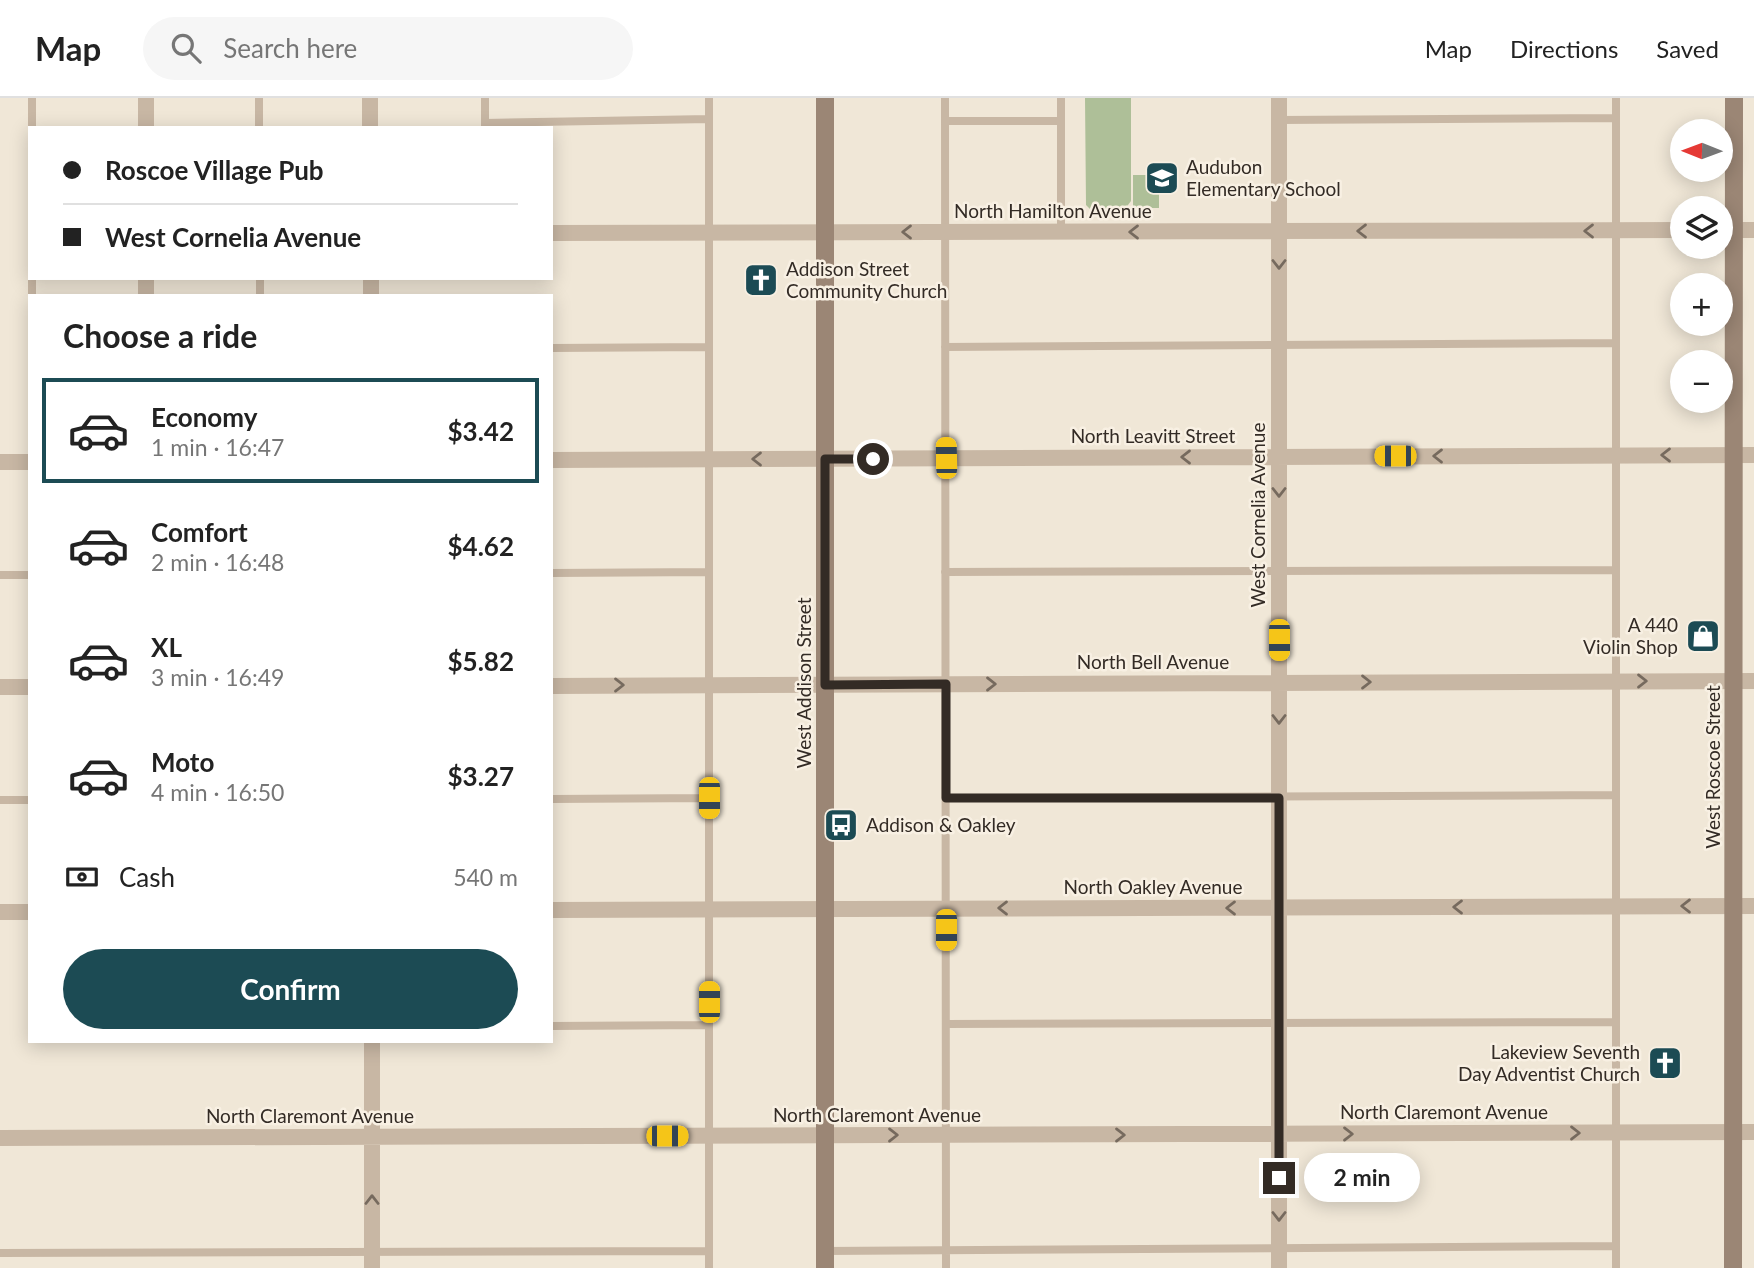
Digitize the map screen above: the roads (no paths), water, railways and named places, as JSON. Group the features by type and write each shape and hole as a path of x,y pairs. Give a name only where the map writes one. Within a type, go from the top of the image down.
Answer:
{"street":[{"path":"146,98 146,126"},
{"path":"370,98 370,126"},
{"name":"West Addison Street","path":"824,1259 825,98"},
{"name":"West Cornelia Avenue","path":"1279,98 1279,1268"},
{"name":"West Roscoe Street","path":"1729,196 1734,98"},
{"name":"North Hamilton Avenue","path":"553,233 1670,230"},
{"path":"1733,230 1754,230"},
{"name":"West Roscoe Street","path":"1728,259 1734,455 1733,1268"},
{"name":"North Leavitt Street","path":"553,460 1754,455"},
{"path":"0,462 28,462"},
{"name":"North Bell Avenue","path":"553,686 1754,681"},
{"path":"0,687 28,687"},
{"name":"North Oakley Avenue","path":"553,910 1754,906"},
{"path":"0,912 28,912"},
{"path":"372,1043 372,1260"},
{"name":"North Claremont Avenue","path":"0,1139 1754,1132"}],"lane":[{"path":"32,98 32,126"},
{"path":"259,98 259,126"},
{"path":"485,98 485,126 709,119"},
{"path":"709,98 709,1268"},
{"path":"945,98 946,1268"},
{"path":"1061,98 1061,232"},
{"path":"1616,98 1616,1268"},
{"path":"1279,120 1616,118"},
{"path":"945,121 1061,121"},
{"path":"945,346 1616,343"},
{"path":"553,348 709,347"},
{"path":"946,572 1616,569"},
{"path":"553,573 709,572"},
{"path":"0,575 28,575"},
{"path":"946,798 1616,795"},
{"path":"553,799 709,798"},
{"path":"0,800 28,800"},
{"path":"946,1024 1616,1021"},
{"path":"553,1026 709,1025"},
{"path":"824,1259 946,1250 1616,1246"},
{"path":"0,1253 372,1260 709,1251"}],"place":[{"name":"Audubon Elementary School","path":"1162,178"},
{"name":"Addison Street Community Church","path":"761,280"},
{"name":"A 440 Violin Shop","path":"1703,636"},
{"name":"Addison & Oakley","path":"841,825"},
{"name":"Lakeview Seventh Day Adventist Church","path":"1665,1063"}]}
